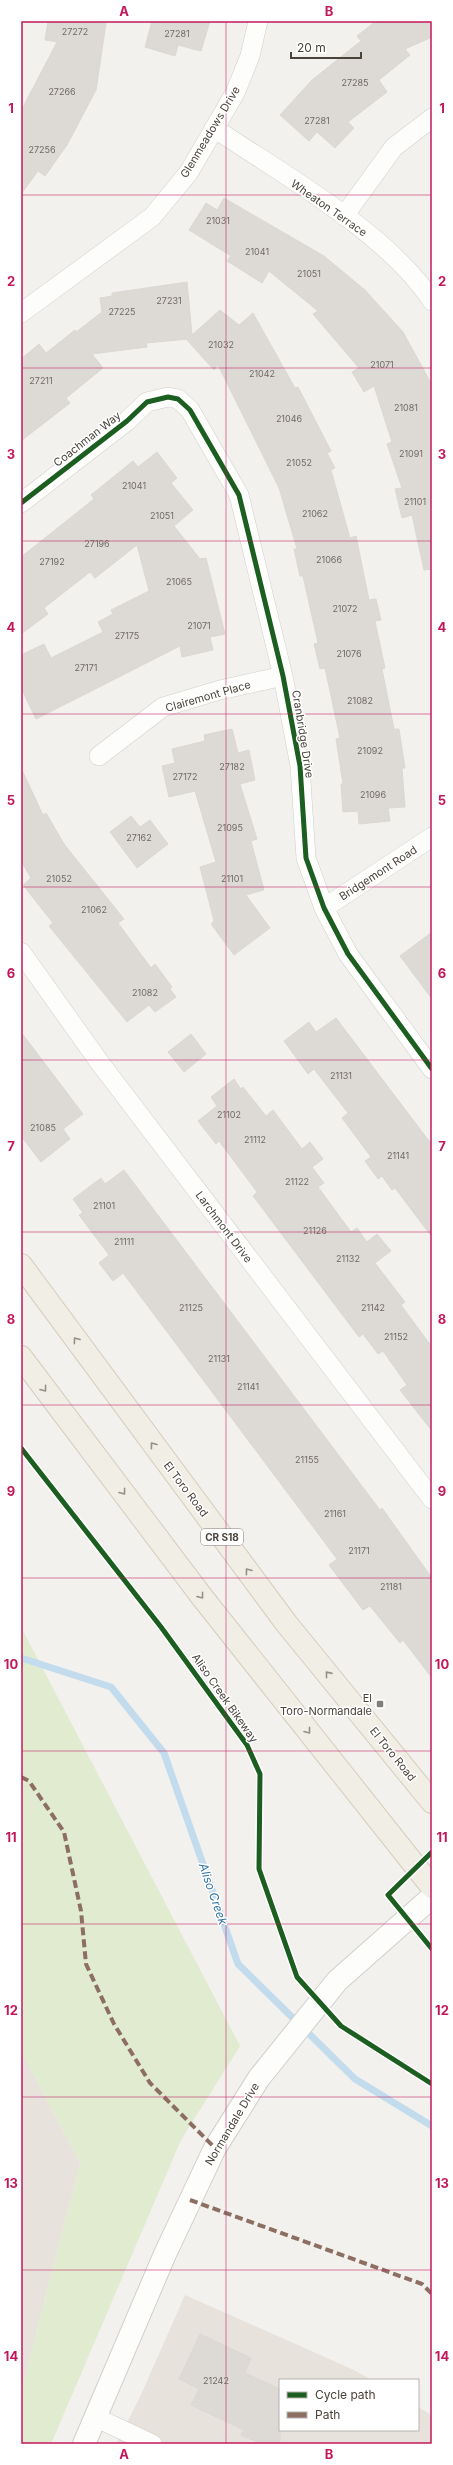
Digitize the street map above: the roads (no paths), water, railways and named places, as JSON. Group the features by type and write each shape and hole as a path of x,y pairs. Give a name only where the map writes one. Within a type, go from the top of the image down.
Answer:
{"main road":[{"name":"El Toro Road","path":"21,1266 286,1623 432,1802"},
{"path":"21,1357 202,1597 432,1887"}],"street":[{"name":"Glenmeadows Drive","path":"23,306 152,217 189,172 235,93 250,56 258,21"},
{"path":"344,216 394,147 432,118"},
{"name":"Wheaton Terrace","path":"214,128 344,216 384,247 423,287 432,301"},
{"name":"Coachman Way","path":"21,502 127,421 147,402 168,397"},
{"name":"Cranbridge Drive","path":"168,397 178,399 190,410 239,495 283,676 300,766 306,858 324,908 348,954 432,1069"},
{"name":"Clairemont Place","path":"99,756 164,707 220,690 283,676"},
{"name":"Bridgemont Road","path":"324,908 432,837"},
{"name":"Larchmont Drive","path":"21,952 100,1063 432,1499"},
{"name":"Normandale Drive","path":"84,2444 97,2418 165,2254 215,2148 259,2078 337,1981 432,1897"},
{"path":"97,2418 152,2444"}],"waterway":[{"name":"Aliso Creek","path":"21,1658 111,1687 164,1753 238,1964 355,2079 432,2126"}],"place":[{"name":"El Toro-Normandale","path":"380,1704"}]}
